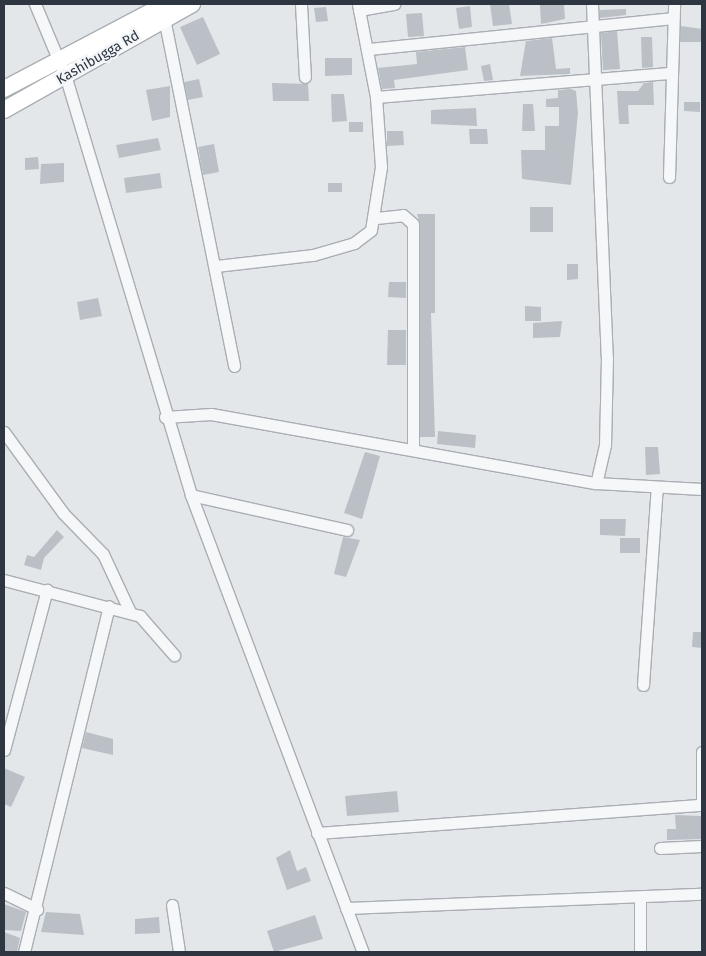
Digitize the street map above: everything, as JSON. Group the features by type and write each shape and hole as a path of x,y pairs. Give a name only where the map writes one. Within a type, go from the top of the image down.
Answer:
{"main road":[{"name":"Kashibugga Rd","path":"4,89 57,58 164,10 192,4"},
{"name":"Kashibugga Rd","path":"4,110 66,78 164,10"}],"street":[{"path":"35,4 66,78 165,417 191,495 264,679 317,833 363,952"},
{"path":"301,4 305,77"},
{"path":"216,266 282,261 331,250 364,238 376,218 381,167 376,97 369,49 359,7 394,4"},
{"path":"592,4 607,358 605,444 596,483"},
{"path":"669,177 669,73 674,4"},
{"path":"164,10 216,266 234,366"},
{"path":"369,49 593,23 673,18"},
{"path":"376,97 595,76 669,73"},
{"path":"376,218 403,215 413,224 413,450"},
{"path":"165,417 211,414 596,483 702,489"},
{"path":"4,432 63,513 103,554 130,612"},
{"path":"643,685 657,487"},
{"path":"191,495 347,530"},
{"path":"4,580 109,606 140,616 174,655"},
{"path":"4,750 47,590"},
{"path":"24,952 37,909 109,606"},
{"path":"702,752 702,801"},
{"path":"317,833 702,805"},
{"path":"660,848 702,846"},
{"path":"4,893 37,909"},
{"path":"346,908 640,898 702,894"},
{"path":"640,898 640,952"},
{"path":"172,904 179,952"}],"building":[{"path":"490,4 509,4 512,24 493,26"},
{"path":"540,4 564,4 565,19 541,24"},
{"path":"470,6 472,27 459,29 456,8"},
{"path":"326,7 328,21 316,22 314,8"},
{"path":"626,9 626,15 600,18 600,10"},
{"path":"422,13 424,36 408,37 406,14"},
{"path":"203,17 220,54 197,65 180,27"},
{"path":"681,26 702,29 702,42 680,42"},
{"path":"617,31 620,69 603,70 601,33"},
{"path":"641,37 652,37 653,67 642,68"},
{"path":"552,38 556,69 570,68 570,74 520,76 526,41"},
{"path":"465,47 468,70 394,80 395,88 382,89 378,68 417,64 416,52"},
{"path":"325,58 352,58 352,75 325,76"},
{"path":"490,64 493,80 484,81 481,66"},
{"path":"199,79 203,97 188,100 184,82"},
{"path":"653,82 654,105 628,105 629,124 619,124 617,91 638,91 644,83"},
{"path":"272,83 308,84 309,101 273,101"},
{"path":"170,86 170,117 152,121 146,90"},
{"path":"571,89 576,91 578,113 571,185 522,179 521,150 545,150 545,126 559,126 559,107 546,107 546,99 558,98 558,90"},
{"path":"331,94 344,94 347,121 332,122"},
{"path":"684,102 700,102 700,112 684,111"},
{"path":"523,104 533,104 535,131 522,131"},
{"path":"476,108 477,126 431,124 431,110"},
{"path":"349,122 363,122 363,132 349,132"},
{"path":"469,129 487,129 488,144 470,144"},
{"path":"387,131 403,131 404,145 387,146"},
{"path":"158,138 161,150 119,158 116,145"},
{"path":"214,144 219,172 203,175 198,147"},
{"path":"38,157 39,169 25,170 25,158"},
{"path":"64,163 64,182 40,184 41,164"},
{"path":"160,173 162,188 126,193 124,178"},
{"path":"328,183 342,183 342,192 328,192"},
{"path":"530,207 553,207 553,232 530,232"},
{"path":"417,214 435,214 435,313 431,313 435,437 420,437 420,224"},
{"path":"567,264 578,264 578,279 567,280"},
{"path":"389,282 406,282 406,298 388,297"},
{"path":"98,298 102,316 80,320 77,302"},
{"path":"525,306 541,307 541,321 525,321"},
{"path":"562,321 560,337 533,338 533,323"},
{"path":"388,330 406,330 406,365 387,365"},
{"path":"438,431 476,435 475,448 437,444"},
{"path":"645,447 658,447 660,474 646,475"},
{"path":"365,452 380,456 362,519 344,513"},
{"path":"600,519 626,519 625,536 600,535"},
{"path":"57,530 64,537 44,558 41,570 24,565 27,555 34,557"},
{"path":"343,537 360,540 346,577 334,574"},
{"path":"620,538 640,538 640,553 620,553"},
{"path":"693,632 702,632 702,648 692,647"},
{"path":"86,732 113,739 113,755 82,748"},
{"path":"4,768 25,777 11,807 4,804"},
{"path":"397,791 399,812 347,816 345,796"},
{"path":"675,815 702,816 702,839 667,840 667,829 676,829"},
{"path":"290,850 297,871 306,867 311,881 287,890 276,858"},
{"path":"4,904 26,912 21,931 4,930"},
{"path":"46,912 80,914 84,935 41,932"},
{"path":"315,915 323,939 274,952 267,931"},
{"path":"159,917 160,933 135,934 135,919"},
{"path":"4,932 20,938 17,952 4,952"}]}
